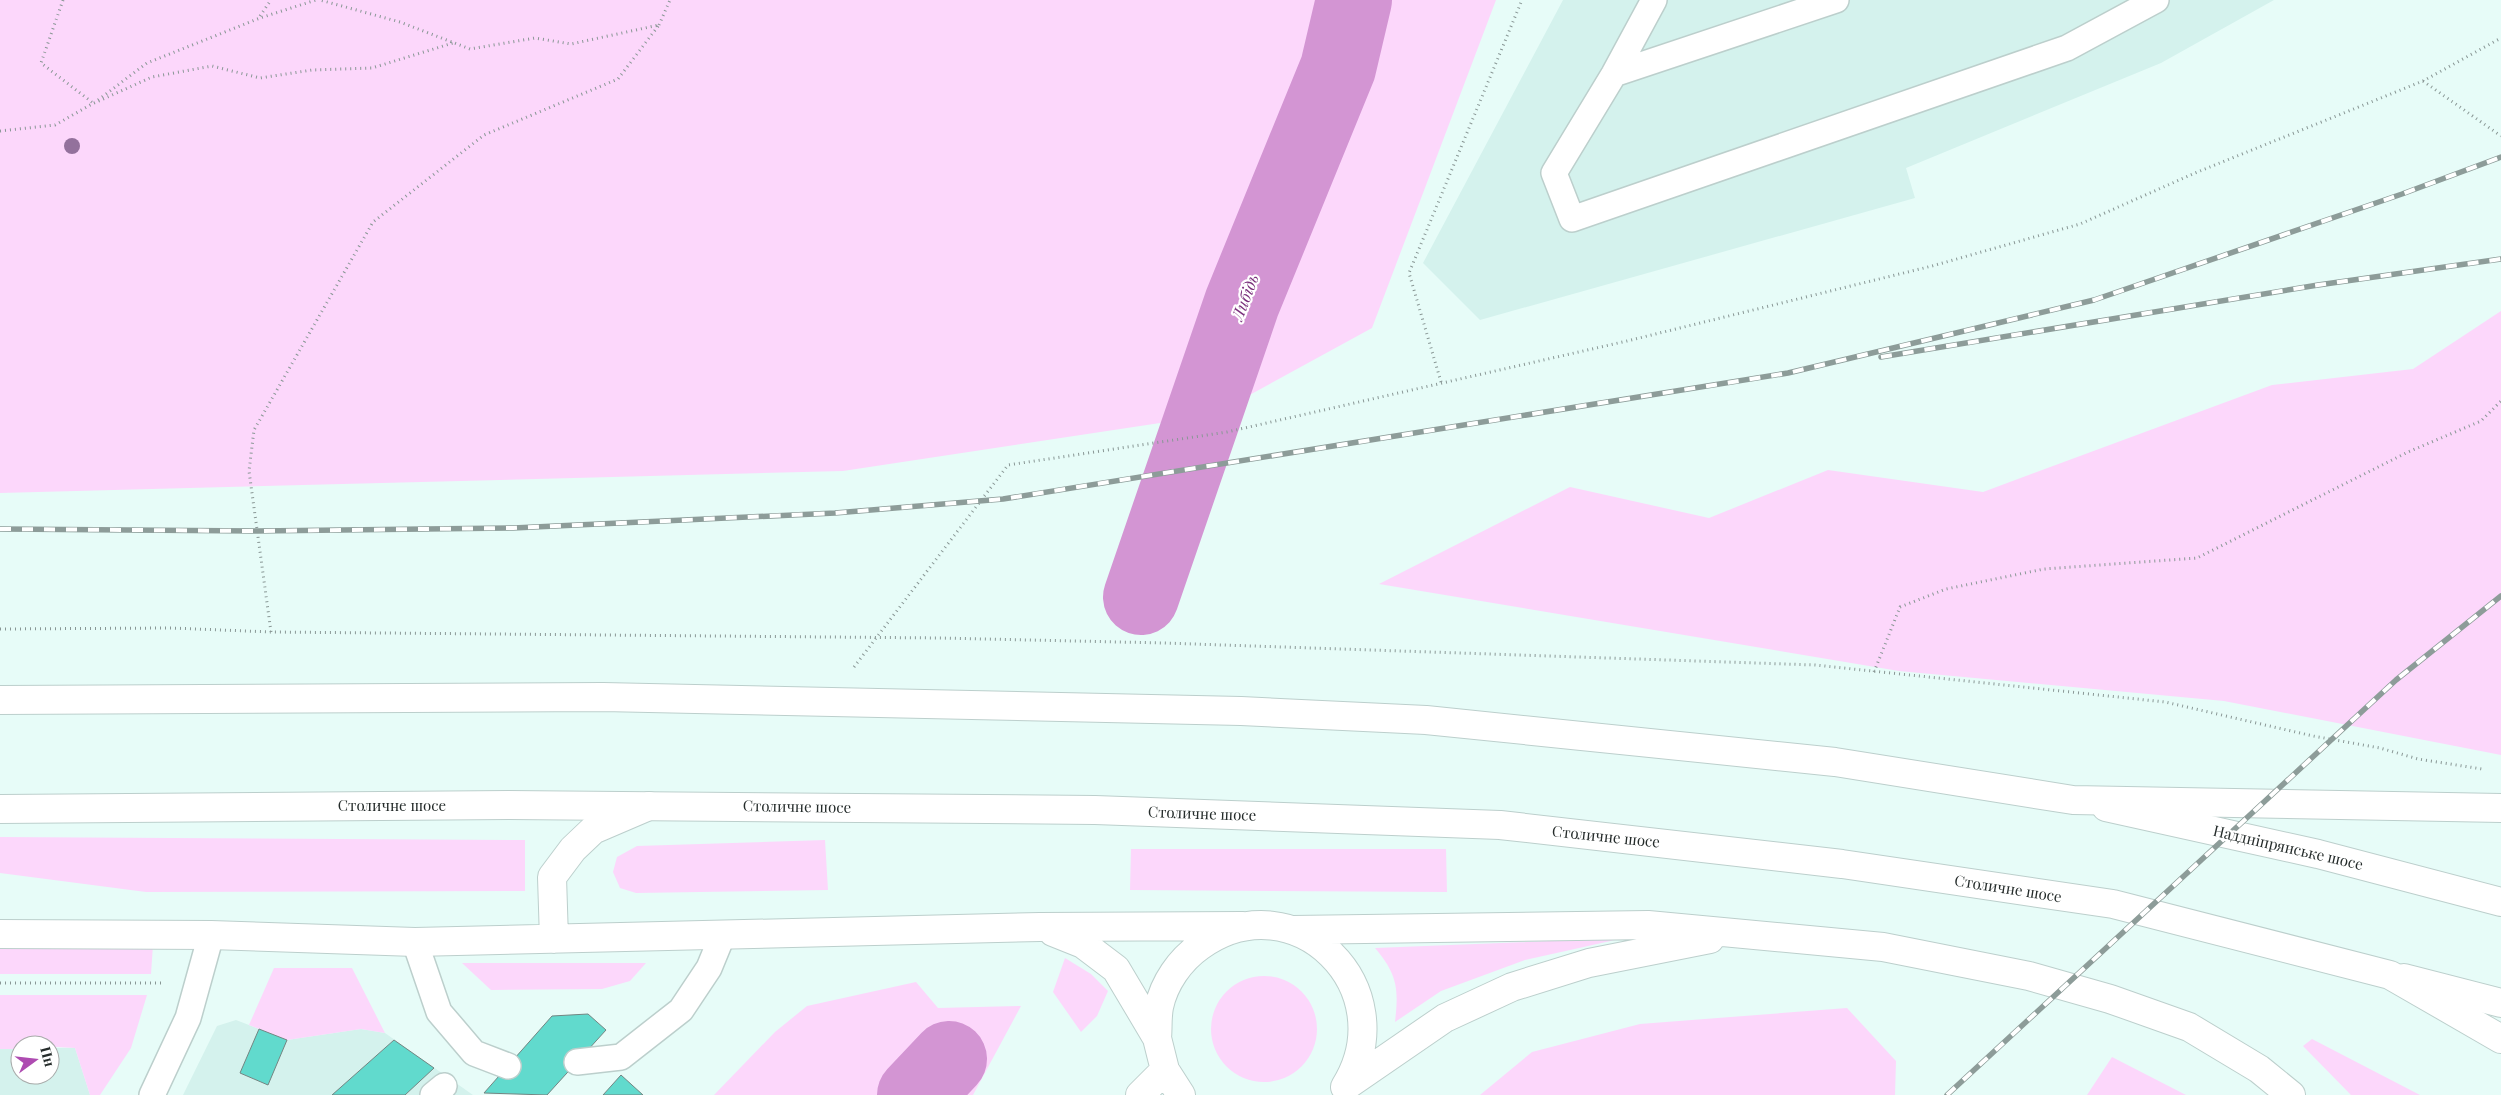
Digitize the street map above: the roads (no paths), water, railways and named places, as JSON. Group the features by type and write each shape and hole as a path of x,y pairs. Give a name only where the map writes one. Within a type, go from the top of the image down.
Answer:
{"main road":[{"path":"0,700 604,698 1241,711 1426,720 1835,762 2073,800 2501,808"},
{"name":"Наддніпрянське шосе","path":"2073,800 2318,854 2501,902"},
{"path":"554,939 552,878 573,849 593,830 649,806"},
{"name":"Столичне шосе","path":"0,809 649,806 1095,810 1500,825 1842,864 2113,904 2390,975"},
{"path":"0,923 68,934"},
{"path":"0,934 211,935 414,942 1040,927 1268,925 1293,930 1648,925 1883,947 2029,976 2110,999 2189,1027 2259,1069 2291,1095"},
{"path":"1157,1038 1159,1007 1170,978 1189,954 1214,936 1243,926"},
{"path":"1040,927 1084,944 1116,970 1157,1038 1165,1070 1181,1095"},
{"path":"1293,930 1321,945 1343,967 1358,995 1364,1026 1360,1057 1343,1091"},
{"path":"1343,1091 1445,1018 1512,987 1589,962 1744,933"},
{"path":"2390,975 2501,1003"},
{"path":"2390,975 2501,1039"},
{"path":"1140,1095 1165,1070"}],"lane":[{"path":"1654,0 1614,74 1554,174 1572,219 2067,48 2156,0"},
{"path":"1614,74 1836,0"},
{"path":"577,1062 621,1057 681,1010 709,968 723,934"},
{"path":"152,1095 188,1018 211,935"},
{"path":"414,942 439,1012 474,1053 508,1066"}],"waterway":[{"name":"Либідь","path":"1141,597 1242,303 1338,68 1354,0"},
{"name":"Либідь","path":"915,1095 949,1059"}],"railway":[{"path":"0,529 257,531 513,528 835,513 1003,499 1788,373 2094,300 2402,194 2501,157"},
{"path":"1881,357 2318,285 2501,259"},
{"path":"1947,1095 2396,680 2501,596"}]}
